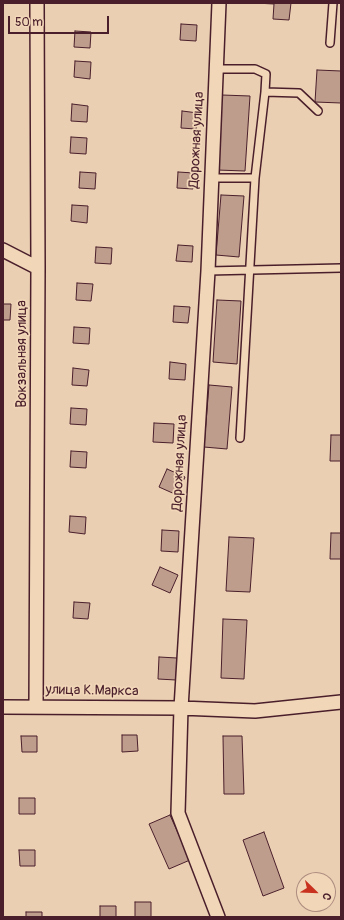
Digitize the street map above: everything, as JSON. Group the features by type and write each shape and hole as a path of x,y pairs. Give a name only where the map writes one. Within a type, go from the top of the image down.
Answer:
{"street":[{"name":"Вокзальная улица","path":"36,3 38,268 36,706"},
{"name":"Дорожная улица","path":"218,917 178,812 181,708 208,271 219,3"},
{"path":"3,250 38,268"},
{"name":"улица К.Маркса","path":"3,707 181,708 256,711 341,702"}],"lane":[{"path":"330,43 333,3"},
{"path":"216,69 255,70 266,74 255,178 240,438"},
{"path":"265,92 299,93 318,111"},
{"path":"212,178 255,178"},
{"path":"208,271 341,268"}],"building":[{"path":"255,3 291,3 289,20 273,19 274,4"},
{"path":"181,24 197,25 196,41 180,40"},
{"path":"75,31 91,32 90,48 74,47"},
{"path":"75,61 91,62 90,79 74,77"},
{"path":"317,70 341,71 341,103 315,102"},
{"path":"222,95 250,96 245,171 217,170"},
{"path":"72,104 88,106 87,122 71,121"},
{"path":"182,111 198,113 196,129 181,128"},
{"path":"71,137 87,138 86,154 70,153"},
{"path":"80,172 96,173 95,189 79,188"},
{"path":"178,172 194,173 193,189 177,188"},
{"path":"221,195 244,196 239,257 216,255"},
{"path":"72,205 88,206 87,223 71,221"},
{"path":"178,245 193,246 192,262 176,261"},
{"path":"96,247 112,248 111,264 95,263"},
{"path":"77,283 93,284 91,301 76,300"},
{"path":"217,300 241,301 237,364 213,362"},
{"path":"3,304 11,304 10,320 3,320"},
{"path":"174,306 190,307 188,323 173,322"},
{"path":"74,327 90,328 89,344 73,343"},
{"path":"170,362 186,364 185,380 169,379"},
{"path":"73,368 89,370 87,386 72,385"},
{"path":"209,385 232,387 227,449 204,447"},
{"path":"71,408 87,409 86,425 70,424"},
{"path":"154,423 174,424 173,443 153,442"},
{"path":"331,435 341,435 341,461 330,461"},
{"path":"71,451 87,452 86,468 70,467"},
{"path":"167,469 185,477 177,495 159,487"},
{"path":"70,516 86,517 85,534 69,532"},
{"path":"162,530 179,531 178,552 161,551"},
{"path":"331,533 341,533 341,559 330,559"},
{"path":"229,537 254,538 250,592 226,591"},
{"path":"160,567 178,575 170,593 152,585"},
{"path":"74,602 90,603 88,619 73,618"},
{"path":"223,619 247,620 244,679 221,678"},
{"path":"159,657 177,658 176,680 158,679"},
{"path":"122,735 137,735 138,751 122,752"},
{"path":"21,736 37,736 37,752 22,752"},
{"path":"223,736 242,736 244,794 224,794"},
{"path":"19,798 35,798 35,814 19,814"},
{"path":"170,815 190,860 169,869 149,824"},
{"path":"264,832 284,888 263,896 243,840"},
{"path":"19,850 35,850 35,866 20,866"},
{"path":"135,902 151,902 151,917 135,917"},
{"path":"100,906 116,906 116,917 100,917"},
{"path":"26,912 42,912 42,917 26,917"}]}
